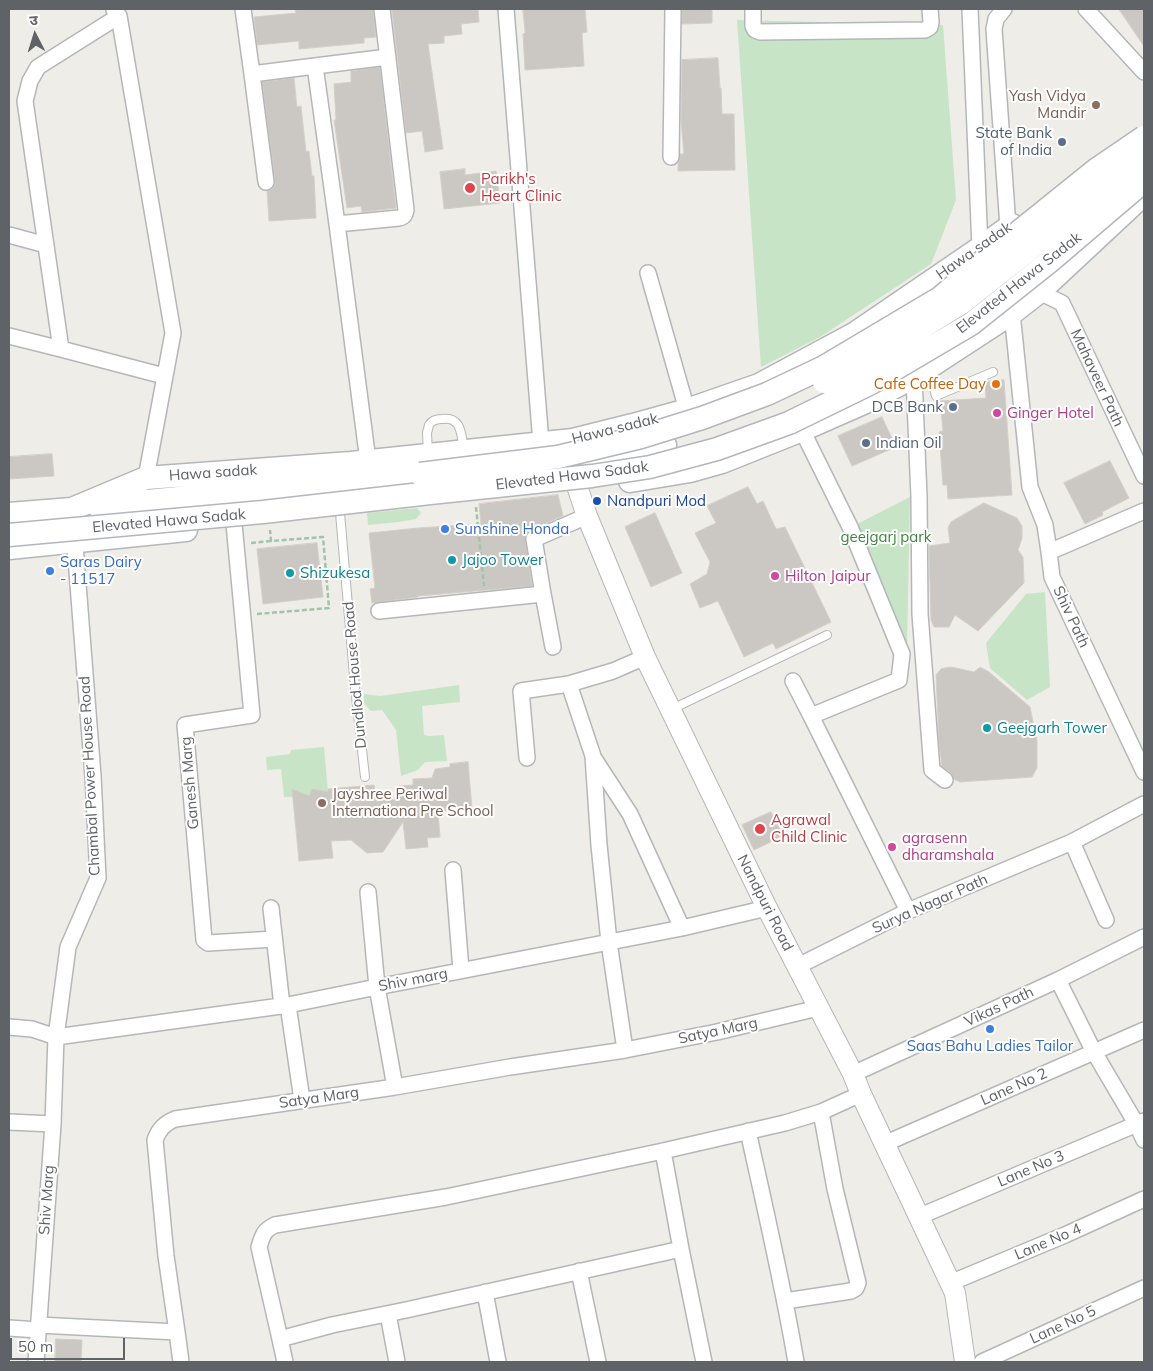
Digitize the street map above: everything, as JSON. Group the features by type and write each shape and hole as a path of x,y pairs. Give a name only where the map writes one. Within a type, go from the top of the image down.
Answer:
{"main road":[{"name":"Hawa sadak","path":"9,514 72,509 146,478 368,461 424,464 464,451 573,440 687,410 759,385 854,334 980,248 1144,127"},
{"name":"Elevated Hawa Sadak","path":"72,509 424,464 558,457 641,437 702,418 767,394 824,367 940,298 1097,168 1144,137"},
{"path":"575,464 665,445 756,414 861,365 960,304 1144,159"},
{"path":"1058,191 1095,239"},
{"path":"9,548 234,524 270,531 340,513 578,489 690,471 722,462 868,402 921,372 1012,313 1038,292 1143,196"},
{"name":"Elevated Hawa Sadak","path":"9,535 253,513 592,476 650,467 717,449 788,423 871,382 971,324 1048,262 1143,196"}],"street":[{"path":"243,9 266,182"},
{"path":"337,224 399,218 403,217 406,210 382,9"},
{"path":"506,9 541,443"},
{"path":"671,157 673,9"},
{"path":"753,9 753,26 755,30 760,32 925,30 930,27 930,9"},
{"path":"970,9 980,248"},
{"path":"1004,9 996,19 994,29 1008,227"},
{"path":"1086,9 1144,72"},
{"path":"61,349 25,101 30,81 38,68 116,12 173,334 146,478"},
{"path":"252,74 388,57"},
{"path":"315,66 368,461"},
{"path":"9,235 46,245"},
{"path":"648,273 687,410"},
{"name":"Mahaveer Path","path":"1038,292 1062,303 1144,476"},
{"name":"Shiv Path","path":"1012,313 1030,487 1046,526 1052,577 1144,772"},
{"path":"9,336 164,376"},
{"path":"921,372 918,497 920,614 932,770 945,780"},
{"path":"802,430 850,527 902,654 900,680 811,716"},
{"name":"Nandpuri Road","path":"573,440 578,489 644,657 767,908 853,1074 955,1293 966,1362"},
{"name":"Chambal Power House Road","path":"56,1037 68,947 98,878 93,776 72,509"},
{"path":"1049,552 1144,511"},
{"path":"553,647 534,539 587,516"},
{"name":"Ganesh Marg","path":"234,524 252,716 185,725 204,940 208,943 274,939"},
{"path":"379,611 543,594"},
{"path":"527,758 521,691 569,684 614,671 644,657"},
{"path":"793,681 908,911"},
{"path":"569,684 593,756 630,814 682,928"},
{"path":"593,756 599,845 609,942 624,1050"},
{"name":"Surya Nagar Path","path":"798,966 908,911 1072,842 1144,804"},
{"path":"1072,842 1106,920"},
{"path":"454,870 461,970"},
{"path":"368,892 377,987 395,1087"},
{"path":"271,908 274,939 302,1100"},
{"name":"Shiv marg","path":"56,1037 285,1006 682,928 767,908"},
{"name":"Vikas Path","path":"853,1074 1058,980 1144,937"},
{"path":"1058,980 1094,1052 1141,1123 1144,1140"},
{"name":"Satya Marg","path":"181,1362 166,1256 155,1140 159,1130 167,1123 175,1119 395,1087 624,1050 717,1032 818,1008"},
{"path":"9,1027 32,1029 56,1037"},
{"name":"Lane No 2","path":"884,1144 1144,1030"},
{"name":"Shiv Marg","path":"36,1362 53,1124 56,1037"},
{"path":"285,1362 259,1247 266,1230 275,1225 446,1197 663,1151 821,1112 861,1094"},
{"path":"785,1301 851,1291 856,1288 858,1283 835,1190 821,1112"},
{"path":"9,1122 53,1124"},
{"name":"Lane No 3","path":"918,1217 1141,1123"},
{"path":"748,1131 785,1301 796,1362"},
{"path":"663,1151 704,1362"},
{"name":"Lane No 4","path":"950,1283 1065,1235 1144,1199"},
{"path":"280,1339 332,1325 681,1249"},
{"path":"579,1271 598,1362"},
{"name":"Lane No 5","path":"966,1362 1144,1288"},
{"path":"485,1292 498,1362"},
{"path":"388,1314 397,1362"},
{"path":"9,1328 176,1332"}],"lane":[{"path":"921,372 936,396 993,372"},
{"path":"424,464 428,425 432,421 443,418 454,419 457,423 464,451"},
{"name":"Dundlod House Road","path":"340,513 364,778"},
{"path":"670,710 827,635"}],"path":[{"path":"475,498 484,590"},
{"path":"249,543 270,531 323,537 329,608 255,614"}],"green space":[{"path":"737,20 943,25 956,200 931,264 820,337 761,367"},
{"name":"geejgarj park","path":"910,497 907,645 880,590 855,525"},
{"path":"417,508 421,513 416,519 368,525 367,513"},
{"path":"1045,592 1050,687 1027,700 990,668 986,643 1026,594"},
{"path":"459,685 460,702 422,706 424,735 444,735 447,761 425,762 418,770 401,776 396,730 382,710 371,711 364,703 364,694 380,696"},
{"path":"324,747 328,792 311,798 299,792 295,793 293,797 284,797 281,769 267,770 266,757 290,754 291,750"}],"building":[{"path":"295,9 373,9 376,37 364,38 364,43 299,49 299,41 257,45 254,17 296,13"},
{"path":"478,9 479,22 461,24 462,34 444,36 444,43 428,44 443,149 425,152 422,131 406,133 392,10"},
{"path":"523,9 585,9 587,32 582,33 584,66 525,70"},
{"path":"682,9 712,9 712,23 682,24"},
{"path":"1119,9 1144,9 1144,46"},
{"path":"718,58 722,114 734,114 735,170 678,171 680,154 684,154 681,120 682,60"},
{"path":"380,67 396,208 362,212 361,206 347,208 334,120 336,120 334,84 351,82 351,71"},
{"path":"294,78 297,107 301,106 306,152 309,151 312,176 314,176 316,218 269,221 267,191 272,189 275,181 262,82"},
{"path":"465,169 465,175 496,171 500,203 444,209 440,172"},
{"path":"1004,380 1012,495 948,499 947,485 943,485 939,432 943,431 940,401 986,398 985,382"},
{"path":"882,417 896,447 852,466 838,436"},
{"path":"52,454 54,476 9,479 9,457"},
{"path":"1110,461 1129,498 1102,512 1103,515 1085,524 1064,483"},
{"name":"Hilton Jaipur","path":"748,487 757,504 763,501 776,529 785,527 831,622 776,649 773,643 744,657 718,601 700,608 690,584 707,574 710,562 695,533 716,523 707,506"},
{"path":"558,495 563,516 530,530 525,537 532,586 418,596 372,603 370,589 375,588 369,533 481,524 479,504"},
{"path":"984,503 1017,518 1022,526 1022,538 1018,550 1023,557 1024,583 978,631 955,615 949,627 934,627 931,620 929,546 950,543 948,528 951,522"},
{"path":"655,513 682,573 651,587 625,527"},
{"name":"Shizukesa","path":"317,543 323,597 263,604 257,549"},
{"name":"Geejgarh Tower","path":"951,667 974,672 980,667 989,672 1030,707 1037,741 1037,768 1032,777 960,782 954,779 951,773 942,766 936,675 941,669"},
{"path":"468,762 472,808 438,811 440,837 427,838 428,847 406,849 403,822 383,852 367,853 351,840 331,841 333,858 299,861 292,789 309,796 312,789 328,792 328,789 374,785 376,801 400,799 399,786 413,785 413,779 432,778 435,769 450,767 450,764"},
{"path":"771,812 783,836 754,850 742,825"},
{"path":"56,1339 82,1340 81,1362 55,1362"}],"place":[{"name":"Yash Vidya Mandir","path":"1096,105"},
{"name":"State Bank of India","path":"1062,142"},
{"name":"Parikh's Heart Clinic","path":"470,188"},
{"name":"Cafe Coffee Day","path":"996,384"},
{"name":"DCB Bank","path":"953,407"},
{"name":"Ginger Hotel","path":"997,413"},
{"name":"Indian Oil","path":"866,443"},
{"name":"Nandpuri Mod","path":"597,501"},
{"name":"Sunshine Honda","path":"445,529"},
{"name":"Jajoo Tower","path":"452,560"},
{"name":"Saras Dairy - 11517","path":"50,571"},
{"name":"Shizukesa","path":"290,573"},
{"name":"Hilton Jaipur","path":"775,576"},
{"name":"Geejgarh Tower","path":"987,728"},
{"name":"Jayshree Periwal Internationa Pre School","path":"322,803"},
{"name":"Agrawal Child Clinic","path":"760,829"},
{"name":"agrasenn dharamshala","path":"892,847"},
{"name":"Saas Bahu Ladies Tailor","path":"990,1029"}]}
